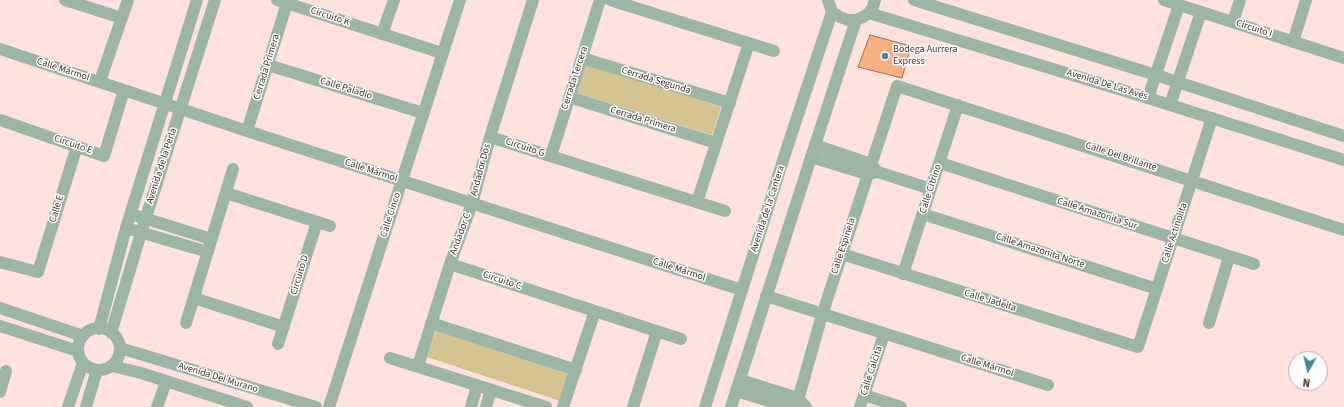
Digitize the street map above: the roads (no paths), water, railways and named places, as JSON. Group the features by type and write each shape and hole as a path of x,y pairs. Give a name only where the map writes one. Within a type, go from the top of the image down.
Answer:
{"street":[{"path":"65,0 122,18"},
{"path":"100,81 128,0"},
{"name":"Avenida de la Perla","path":"99,328 126,228 197,0"},
{"name":"Avenida de la Perla","path":"111,332 145,219 215,0"},
{"path":"382,34 394,0"},
{"name":"Calle Cinco","path":"329,407 460,0"},
{"path":"490,136 533,0"},
{"name":"Cerrada Tercera","path":"552,156 600,0"},
{"path":"610,0 647,5 774,52"},
{"path":"828,3 840,17 848,20 856,20 869,13 875,0"},
{"path":"914,0 1156,75 1344,136"},
{"name":"Circuito I","path":"1164,0 1344,58"},
{"path":"1233,22 1240,0"},
{"path":"1293,42 1306,0"},
{"name":"Circuito K","path":"282,2 442,53"},
{"name":"Cerrada Primera","path":"247,131 268,65 282,2"},
{"name":"Avenida de la Cantera","path":"705,407 786,151 828,3"},
{"path":"1148,98 1179,5"},
{"path":"1170,105 1201,12"},
{"name":"Avenida De Las Avés","path":"869,13 1148,98 1344,160"},
{"path":"731,407 856,20"},
{"path":"697,202 749,43"},
{"name":"Calle Mármol","path":"0,49 247,131 742,290"},
{"name":"Cerrada Segunda","path":"582,58 730,103"},
{"name":"Calle Paladio","path":"268,65 423,113"},
{"name":"Calle Del Brillante","path":"897,86 1344,230"},
{"name":"Calle Espinela","path":"800,404 822,315 872,170 897,86"},
{"name":"Circuito E","path":"0,120 104,156 124,90"},
{"name":"Cerrada Primera","path":"569,97 716,143"},
{"name":"Calle Citrino","path":"903,274 958,105"},
{"name":"Calle Actinolita","path":"1138,347 1212,118"},
{"name":"Circuito G","path":"490,136 725,212"},
{"name":"Andador Dos","path":"472,204 490,136"},
{"path":"815,144 872,170 931,190"},
{"name":"Calle E","path":"0,262 38,272 77,146"},
{"path":"811,157 872,170"},
{"name":"Calle Amazonita Sur","path":"940,163 1254,264"},
{"path":"186,323 233,169"},
{"path":"226,193 330,226"},
{"name":"Andador C","path":"450,264 472,204"},
{"path":"131,214 211,239"},
{"name":"Calle Amazonita Norte","path":"923,214 1157,289"},
{"name":"Circuito D","path":"278,344 317,222"},
{"path":"126,228 208,252"},
{"name":"Calle Jadeita","path":"842,254 1138,347"},
{"path":"1209,323 1229,257"},
{"path":"418,366 450,264"},
{"name":"Circuito C","path":"450,264 681,339"},
{"name":"Calle Mármol","path":"766,296 822,315 1048,385"},
{"path":"194,298 284,327"},
{"path":"0,308 83,336"},
{"path":"564,407 596,311"},
{"path":"431,323 576,370"},
{"path":"0,326 78,351"},
{"path":"99,328 111,332 116,337 120,348 118,358 112,366 97,370 90,368 83,363 78,351 79,343 83,336 88,332 99,328"},
{"path":"633,407 657,332"},
{"name":"Calle Calcita","path":"860,407 884,334"},
{"name":"Avenida Del Murano","path":"120,348 316,407"},
{"path":"390,358 546,407"},
{"path":"68,407 83,363"},
{"name":"Avenida Del Murano","path":"112,366 141,373 247,407"},
{"path":"86,407 97,370"},
{"path":"0,392 6,372"},
{"path":"157,407 166,382"},
{"path":"738,385 800,404"},
{"path":"738,385 789,407"},
{"path":"471,407 477,386"},
{"path":"486,407 492,390"},
{"path":"864,395 901,407"}],"place":[{"name":"Bodega Aurrera Express","path":"885,56"}]}
